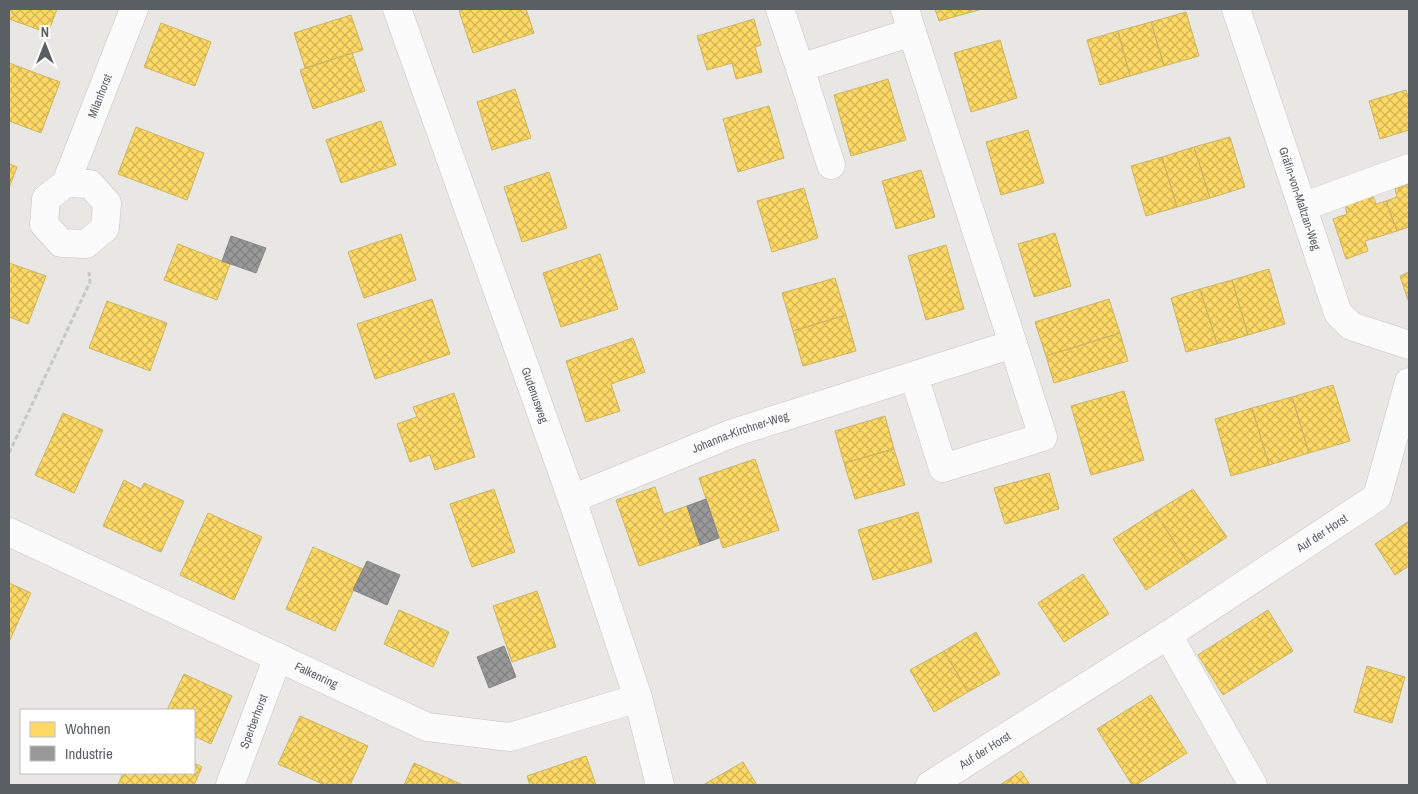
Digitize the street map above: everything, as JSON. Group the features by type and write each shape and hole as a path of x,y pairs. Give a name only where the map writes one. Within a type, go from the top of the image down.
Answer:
{"street":[{"name":"Milanhorst","path":"86,244 61,243 44,224 46,199 66,183 134,9"},
{"name":"Gudenusweg","path":"397,9 572,499 638,698 660,785"},
{"path":"780,9 831,165"},
{"name":"Gräfin-von-Maltzan-Weg","path":"1236,9 1338,313 1351,326 1409,345"},
{"path":"800,68 909,20 1043,436 943,468 914,376"},
{"path":"1302,207 1409,168"},
{"path":"66,183 90,184 107,203 105,228 86,244"},
{"name":"Johanna-Kirchner-Weg","path":"572,499 733,433 1013,344"},
{"name":"Auf der Horst","path":"930,785 1168,636 1376,497 1409,382"},
{"name":"Falkenring","path":"9,532 427,727 510,737 638,698"},
{"path":"1168,636 1253,785"},
{"name":"Sperberhorst","path":"230,785 278,657"}],"path":[{"path":"9,453 90,282 86,244"}],"building: Wohnen":[{"path":"9,9 57,9 48,33 9,19"},
{"path":"466,9 526,9 534,33 473,53 459,11"},
{"path":"935,9 979,9 979,10 939,21"},
{"path":"1186,12 1199,56 1164,66 1151,22"},
{"path":"351,15 363,50 305,68 294,33"},
{"path":"754,19 761,45 755,47 762,72 736,79 732,63 707,70 697,36"},
{"path":"1151,22 1164,66 1130,76 1118,31"},
{"path":"161,23 211,42 195,86 144,67"},
{"path":"1118,31 1130,76 1100,85 1087,40"},
{"path":"1000,40 1017,98 971,112 954,53"},
{"path":"352,53 365,91 313,109 300,70"},
{"path":"9,63 60,82 41,133 9,121"},
{"path":"888,79 906,140 851,156 834,95"},
{"path":"515,89 531,138 492,150 477,102"},
{"path":"1406,90 1409,101 1409,130 1380,139 1369,101"},
{"path":"769,106 784,158 738,172 723,119"},
{"path":"381,121 396,165 341,183 326,140"},
{"path":"136,127 204,153 187,200 118,174"},
{"path":"1028,130 1044,183 1001,195 986,142"},
{"path":"1230,137 1245,187 1210,198 1194,147"},
{"path":"1194,147 1210,198 1177,207 1162,157"},
{"path":"1162,157 1177,207 1146,216 1131,166"},
{"path":"9,164 17,167 9,188"},
{"path":"921,170 935,217 896,229 882,181"},
{"path":"549,172 567,228 522,242 504,187"},
{"path":"1409,184 1409,227 1397,231 1386,201 1397,197 1395,189"},
{"path":"804,188 818,238 772,252 757,201"},
{"path":"1373,196 1376,204 1386,201 1397,231 1365,241 1368,251 1346,259 1333,219 1347,214 1345,205"},
{"path":"1055,233 1071,286 1034,297 1018,244"},
{"path":"401,234 416,280 364,298 348,252"},
{"path":"178,244 230,264 217,300 164,280"},
{"path":"946,245 964,309 926,320 908,256"},
{"path":"600,254 618,309 561,327 543,273"},
{"path":"9,263 46,276 28,324 9,317"},
{"path":"1269,269 1285,324 1248,335 1232,280"},
{"path":"1409,272 1409,299 1408,300 1400,276"},
{"path":"835,278 846,315 793,331 782,293"},
{"path":"1232,280 1248,335 1217,344 1200,289"},
{"path":"1200,289 1217,344 1186,352 1171,298"},
{"path":"432,299 450,354 375,379 357,324"},
{"path":"1109,299 1120,333 1046,356 1035,322"},
{"path":"107,301 167,323 150,371 89,348"},
{"path":"846,315 856,351 803,366 793,331"},
{"path":"1120,333 1128,361 1054,383 1046,356"},
{"path":"633,338 645,372 611,384 620,411 586,422 566,361"},
{"path":"1333,385 1350,441 1309,453 1292,397"},
{"path":"1124,391 1144,460 1091,475 1071,406"},
{"path":"454,393 475,457 435,470 430,455 410,462 397,424 417,417 413,407"},
{"path":"1292,397 1309,453 1269,465 1252,408"},
{"path":"1252,408 1269,465 1231,476 1215,419"},
{"path":"63,413 103,430 74,493 35,475"},
{"path":"885,416 894,449 844,463 835,431"},
{"path":"894,449 905,485 855,499 844,463"},
{"path":"755,459 779,530 723,548 699,478"},
{"path":"1049,473 1059,509 1005,524 994,488"},
{"path":"124,480 141,489 144,483 184,501 161,552 103,526"},
{"path":"655,487 664,514 687,506 700,545 639,566 616,500"},
{"path":"494,489 515,552 472,567 450,504"},
{"path":"1193,489 1227,537 1188,563 1155,512"},
{"path":"918,512 932,562 873,580 858,530"},
{"path":"1155,512 1188,563 1146,590 1113,539"},
{"path":"208,513 262,537 234,600 180,575"},
{"path":"1409,521 1409,566 1395,575 1375,544"},
{"path":"313,547 363,569 335,631 286,609"},
{"path":"1083,574 1109,614 1064,642 1038,603"},
{"path":"9,583 31,593 9,642"},
{"path":"537,591 556,647 512,662 493,606"},
{"path":"399,610 449,632 433,667 384,644"},
{"path":"1268,610 1293,651 1223,695 1198,655"},
{"path":"976,632 1000,674 968,692 944,651"},
{"path":"944,651 968,692 934,712 910,670"},
{"path":"1367,666 1405,677 1392,723 1354,712"},
{"path":"184,674 232,696 211,744 195,736 195,709 167,709"},
{"path":"1151,695 1187,753 1136,785 1132,785 1097,729"},
{"path":"300,716 368,746 350,785 325,785 278,764"},
{"path":"586,756 596,785 530,785 527,776"},
{"path":"743,762 757,785 703,785"},
{"path":"414,763 463,785 404,785"},
{"path":"195,764 202,767 194,785 118,785 123,774 195,774"},
{"path":"1021,771 1030,785 1000,785"}],"building: Industrie":[{"path":"231,236 266,248 256,273 222,261"},
{"path":"706,499 719,538 700,545 687,506"},
{"path":"367,561 400,575 387,605 353,590"},
{"path":"504,646 516,677 489,688 477,657"}]}
